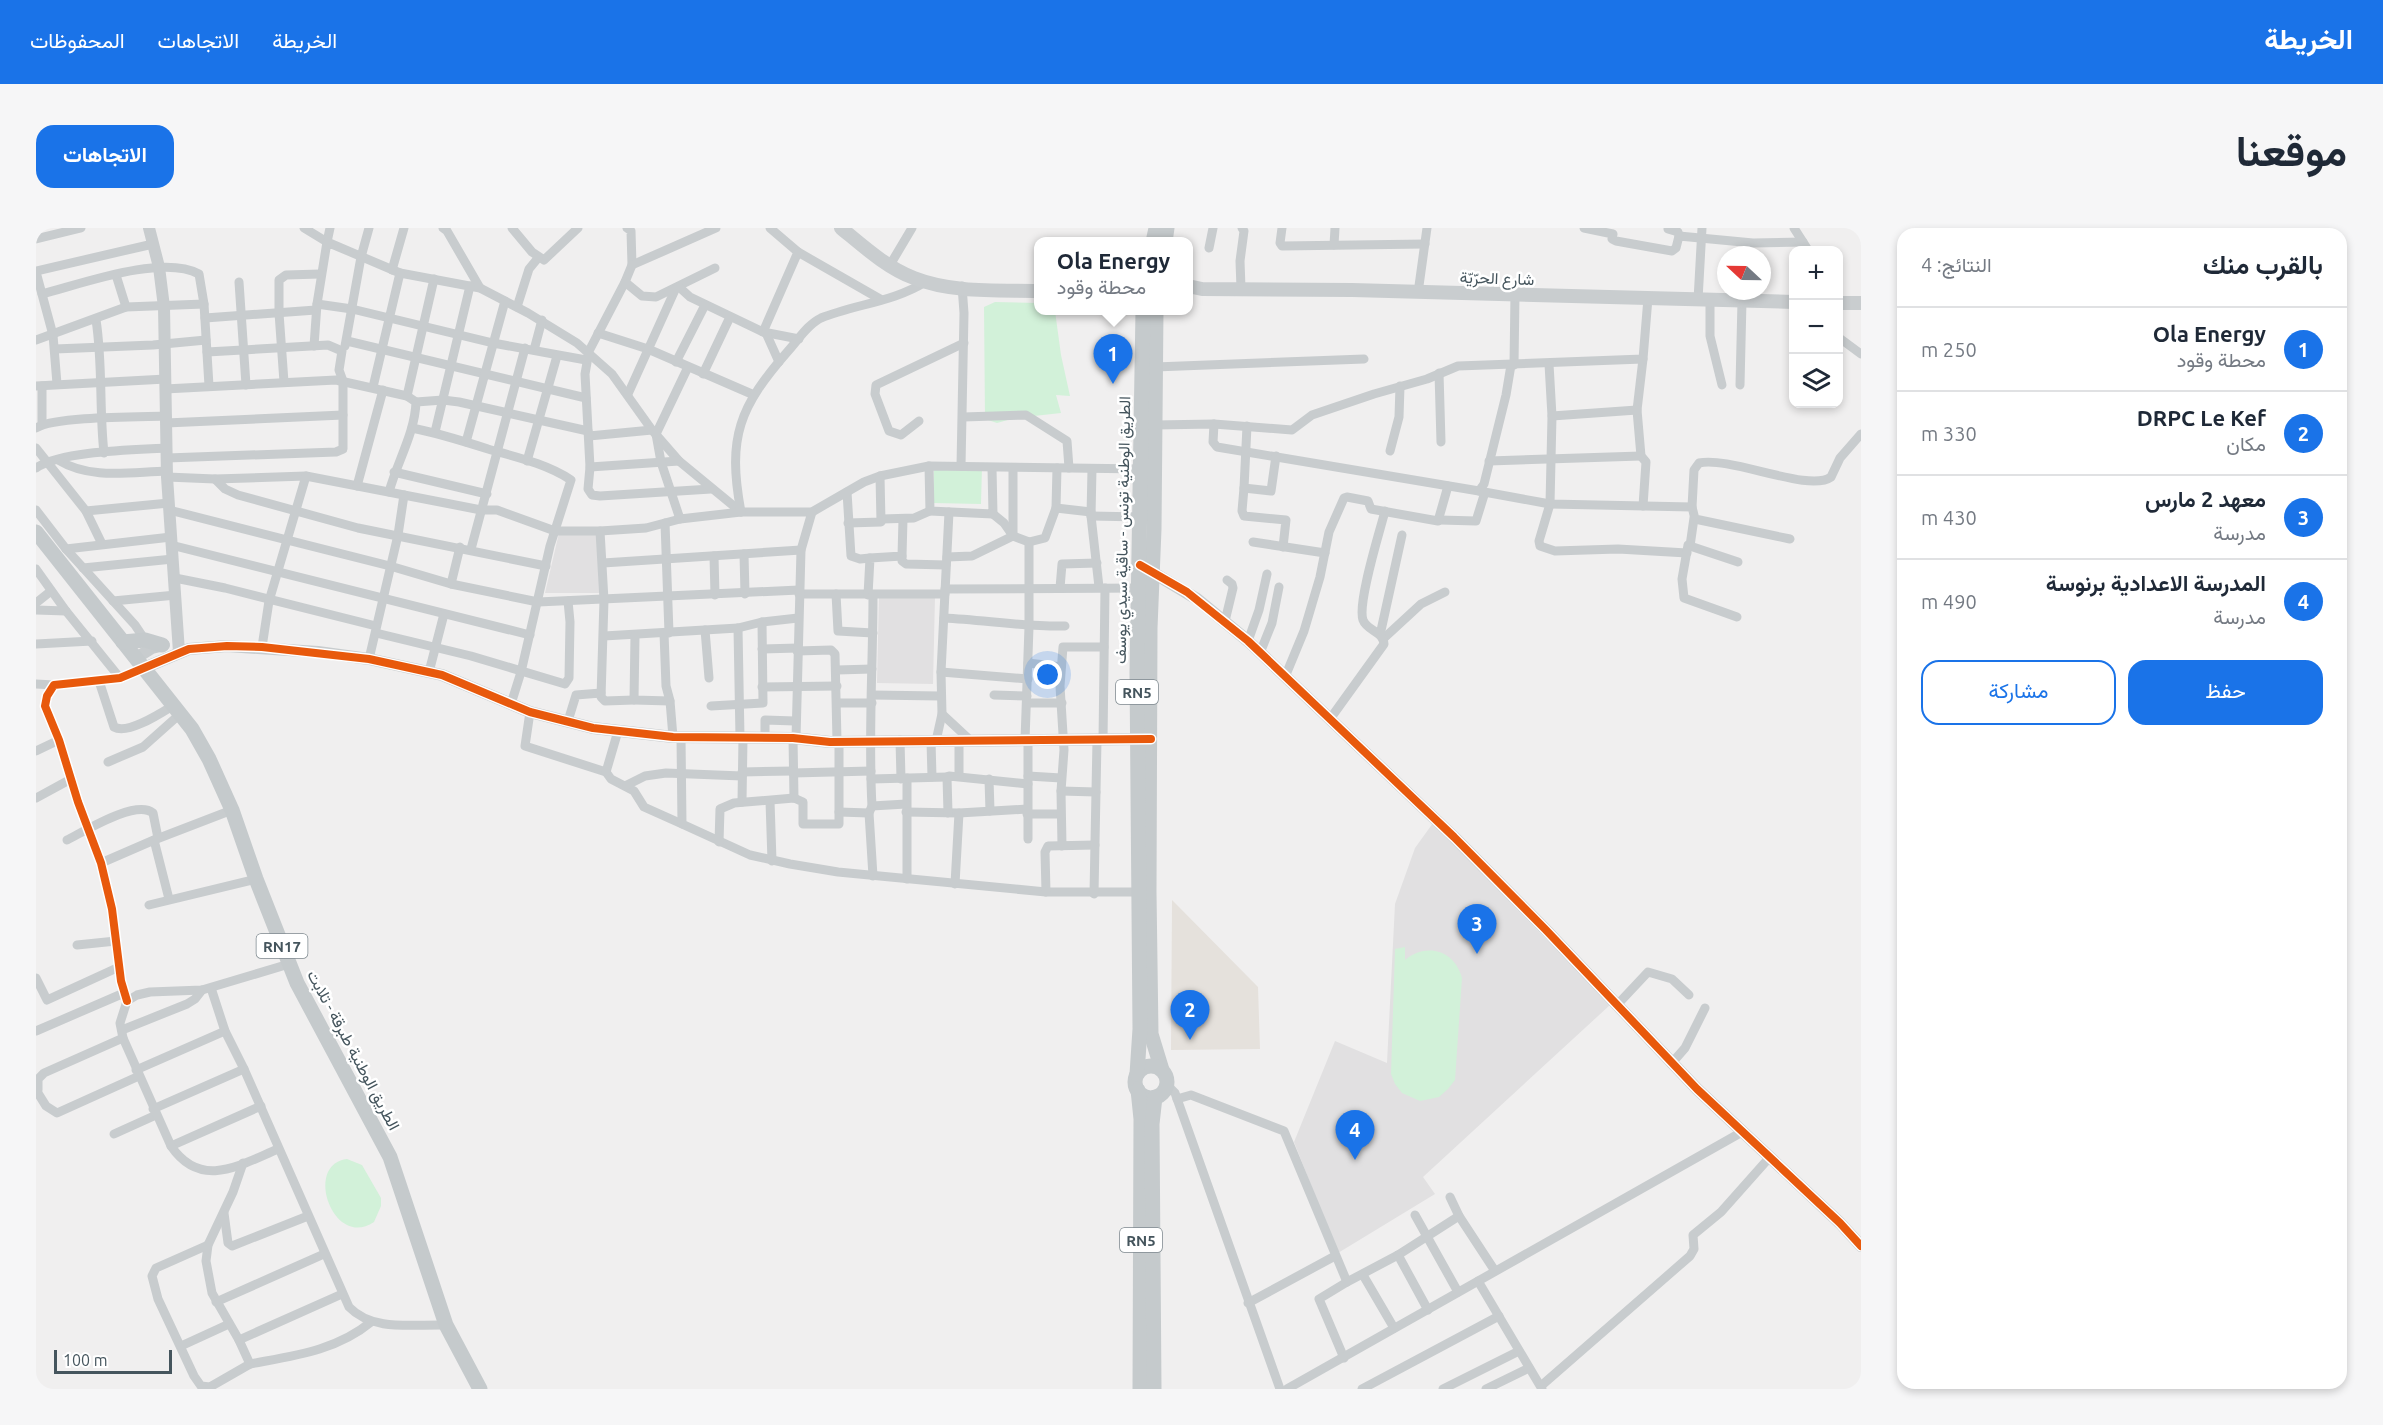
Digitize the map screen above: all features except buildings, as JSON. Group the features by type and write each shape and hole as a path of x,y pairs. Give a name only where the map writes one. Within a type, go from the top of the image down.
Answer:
{"main road":[{"path":"841,228 891,263 925,282 1034,291"},
{"path":"848,228 891,263 917,273 962,286 1034,285"},
{"name":"شارع الحرّيّة","path":"1193,289 1240,288 1789,302"},
{"path":"1843,303 1861,303"},
{"name":"الطريق الوطنية تونس - ساقية سيدي يوسف","path":"1137,1074 1140,1029 1139,892 1148,468 1143,315"},
{"name":"الطريق الوطنية تونس - ساقية سيدي يوسف","path":"1146,568 1141,517 1155,425 1156,315"},
{"name":"الطريق الوطنية طبرقة - تلابت","path":"36,532 177,710 205,751 232,810 289,964 315,1018 390,1157 446,1325 480,1389"},
{"path":"123,642 145,640 162,645"},
{"name":"الطريق الوطنية تونس - ساقية سيدي يوسف","path":"1144,739 1151,1022 1153,1044 1162,1070"},
{"path":"1137,1074 1149,1066 1162,1070"},
{"name":"RN5","path":"1154,1389 1152,1124 1168,1094 1166,1075 1162,1070"},
{"name":"RN5","path":"1137,1074 1135,1082 1141,1119 1140,1389"},
{"path":"1138,1090 1145,1097 1168,1094"}],"street":[{"path":"36,239 81,228"},
{"path":"149,228 159,267 164,307 167,474 182,649"},
{"path":"304,228 327,242 396,271 475,287 542,320 612,374 654,432 679,461 741,512"},
{"path":"314,346 320,274 330,228"},
{"path":"36,468 46,461 104,453 340,451 343,449 343,381 339,370 342,351 347,340 361,257 369,228"},
{"path":"357,486 378,389 381,349 390,318 404,228"},
{"path":"435,432 458,334 475,287 447,231 443,228"},
{"path":"512,228 538,258 546,259 578,228"},
{"path":"632,265 716,228"},
{"path":"770,228 798,252 880,299"},
{"path":"891,263 912,228"},
{"path":"1209,248 1213,228"},
{"path":"1282,228 1280,243 1282,246 1425,244"},
{"path":"1334,244 1335,228"},
{"path":"1418,293 1427,228"},
{"path":"1584,228 1613,231 1612,238 1616,241 1672,251 1676,248 1678,232 1665,228"},
{"path":"1702,228 1704,300 1722,385"},
{"path":"1794,228 1805,246"},
{"path":"631,229 632,265 626,282 588,356 586,398 590,493 595,496 711,489"},
{"path":"1240,288 1244,229"},
{"path":"1678,236 1805,246"},
{"path":"57,384 53,335 40,305 42,294 36,272 153,244"},
{"path":"779,362 765,333 798,252"},
{"path":"517,307 529,269 538,258"},
{"path":"42,294 116,275 159,267 183,268 199,274 204,304 209,386"},
{"path":"626,282 646,297 656,297 715,268"},
{"path":"284,382 279,313 281,277 320,274"},
{"path":"116,275 126,307"},
{"path":"407,396 434,279"},
{"path":"239,282 246,385"},
{"path":"741,512 735,471 737,434 743,415 754,395 779,362 819,319 925,282"},
{"path":"961,466 964,343 962,286"},
{"path":"677,288 705,305 765,333 799,339"},
{"path":"628,394 677,288"},
{"path":"1285,677 1304,632 1329,532 1345,497 1368,501 1370,508 1437,521 1476,521 1513,365 1515,294"},
{"path":"1643,506 1646,462 1641,456 1637,410 1648,298"},
{"path":"466,442 505,301"},
{"path":"1740,385 1742,301"},
{"path":"36,340 96,320 126,307 204,304"},
{"path":"676,362 705,305"},
{"path":"205,318 279,313 316,307 352,309 557,356 588,356"},
{"path":"704,374 730,317"},
{"path":"96,320 100,347 100,419 104,453"},
{"path":"471,549 516,381 542,320"},
{"path":"598,333 648,349 754,395"},
{"path":"55,349 206,340"},
{"path":"347,340 586,398"},
{"path":"1843,340 1861,354"},
{"path":"920,421 901,435 890,431 875,394 876,385 964,343"},
{"path":"207,352 328,345 342,351"},
{"path":"527,461 557,356"},
{"path":"1155,367 1364,358"},
{"path":"1155,425 1214,424 1292,430 1308,417 1427,379 1458,366 1643,359"},
{"path":"1550,364 1552,416 1550,504 1539,543 1542,547 1548,550 1694,549 1738,562"},
{"path":"680,519 661,462 654,432 688,367"},
{"path":"1439,373 1441,442"},
{"path":"343,416 167,420 100,419 39,426 39,386 166,384 209,386 343,381 407,396 416,402 443,400 477,406 589,434 654,432"},
{"path":"1390,451 1399,417 1400,386"},
{"path":"389,492 394,472 412,429 416,402"},
{"path":"1552,416 1637,410"},
{"path":"963,417 1018,414 1033,418 1067,441 1069,468"},
{"path":"1214,424 1213,442 1215,446 1246,452 1550,504 1692,507"},
{"path":"1247,426 1242,511 1244,516 1287,520 1283,546"},
{"path":"412,429 435,432 527,461 588,485"},
{"path":"1737,617 1684,598 1682,579 1694,518 1692,507 1694,470 1699,463 1728,464 1799,479 1827,480 1848,447 1861,434"},
{"path":"36,448 86,511 102,544"},
{"path":"1244,488 1272,491 1276,456"},
{"path":"1489,461 1550,461 1641,456"},
{"path":"58,460 69,466 96,474 167,474 214,479 306,476 481,510 497,510 555,531 646,528 680,519 741,512 812,513 880,476 929,466 1148,468"},
{"path":"590,467 679,461"},
{"path":"929,466 930,511"},
{"path":"992,468 993,514"},
{"path":"1012,536 1013,468"},
{"path":"848,523 917,517 930,511 993,514 1004,523 1012,536 1029,542 1044,538 1056,508 1057,468"},
{"path":"1092,469 1091,514 1102,588 1104,647 1096,792 1094,894"},
{"path":"394,472 487,494"},
{"path":"262,646 269,601 306,476"},
{"path":"880,476 882,519"},
{"path":"214,479 225,489 238,495 358,528 471,549 546,566"},
{"path":"511,704 521,672 555,531 571,480"},
{"path":"1440,520 1448,486"},
{"path":"847,492 851,556 860,559 902,556"},
{"path":"369,659 398,535 404,495"},
{"path":"86,511 169,506 286,540 390,566 451,585 538,602 799,592 870,595 1060,588 1145,588"},
{"path":"1056,508 1091,514 1141,517"},
{"path":"36,510 66,549 135,625 145,640"},
{"path":"1382,637 1365,623 1362,615 1385,511"},
{"path":"933,777 933,741 942,714 940,696 950,512"},
{"path":"794,798 801,550 812,513"},
{"path":"1694,518 1790,539"},
{"path":"903,519 902,561 906,564 947,561 972,556 1012,536"},
{"path":"665,523 668,598 666,686 677,737 682,824"},
{"path":"600,531 604,600 602,699 605,701 670,701"},
{"path":"1330,719 1383,646 1382,637 1402,535"},
{"path":"66,549 102,544 171,541 278,572 530,635"},
{"path":"1028,839 1026,740 1029,542"},
{"path":"1253,542 1325,553"},
{"path":"451,585 460,547"},
{"path":"603,563 801,550"},
{"path":"744,554 745,594"},
{"path":"714,556 716,595"},
{"path":"870,558 873,633 871,740 873,876"},
{"path":"83,568 173,560"},
{"path":"1060,588 1062,564 1097,563"},
{"path":"1146,568 1187,592 1248,641 1454,837 1545,929 1671,1064 1840,1223 1861,1246"},
{"path":"36,569 66,611 120,678"},
{"path":"1248,641 1259,610 1267,574"},
{"path":"175,578 225,588 560,684 567,683 571,636 568,602"},
{"path":"1225,621 1233,588 1227,580"},
{"path":"1260,653 1272,623 1279,587"},
{"path":"36,603 51,591"},
{"path":"1382,637 1421,604 1445,592"},
{"path":"836,594 838,631 873,633"},
{"path":"113,601 176,595"},
{"path":"36,610 66,611"},
{"path":"429,672 444,614"},
{"path":"604,636 635,636 738,628 762,622 798,618"},
{"path":"944,618 980,620 1029,627 1065,626"},
{"path":"711,706 762,703 762,622"},
{"path":"738,628 742,802"},
{"path":"705,630 709,678"},
{"path":"634,700 635,636"},
{"path":"36,644 92,641"},
{"path":"36,684 54,685 120,678 140,663 152,648 162,645 182,649"},
{"path":"140,663 182,649 227,646 262,646 369,659 455,680 530,712 593,728 677,737 794,738 838,741 1144,739"},
{"path":"1062,846 1060,814 1063,647 1104,647"},
{"path":"719,842 720,809 732,803 794,798 803,802 803,824 839,824 838,704 835,654 832,651 762,649"},
{"path":"1028,663 1061,667"},
{"path":"837,670 873,669"},
{"path":"941,672 1028,679"},
{"path":"99,681 114,727 117,729 123,730 177,710"},
{"path":"54,685 41,708 59,740 101,863 112,909 125,997 120,1023 137,1073 171,1146 178,1156 199,1169 222,1171 278,1149"},
{"path":"762,687 837,686"},
{"path":"568,721 576,695 601,693"},
{"path":"994,695 1062,703"},
{"path":"838,704 872,699 940,696"},
{"path":"108,762 143,747 177,710"},
{"path":"530,712 524,745 606,772 612,780 627,786 636,794 644,807 719,842 771,861 873,876 1046,892 1094,894 1139,892"},
{"path":"942,714 964,740 959,776"},
{"path":"765,738 765,720 795,721"},
{"path":"606,772 618,732"},
{"path":"36,751 59,740"},
{"path":"900,740 906,808 907,879"},
{"path":"627,786 645,776 666,773 838,772 904,778 959,776 1028,780 1061,778"},
{"path":"947,777 948,813"},
{"path":"36,798 71,779"},
{"path":"989,779 990,811"},
{"path":"1061,791 1096,792"},
{"path":"770,801 771,861"},
{"path":"838,812 906,808 948,813 1027,811 1060,814"},
{"path":"67,840 119,814 149,809 153,813 156,839 169,898"},
{"path":"101,863 232,810"},
{"path":"955,884 959,813"},
{"path":"1046,892 1046,850 1048,846 1095,845"},
{"path":"149,905 169,898 256,879"},
{"path":"77,945 116,941"},
{"path":"36,1031 125,997 150,992 206,989 289,964"},
{"path":"36,1005 119,967"},
{"path":"1617,1005 1648,972 1672,979 1689,995"},
{"path":"36,978 47,1000"},
{"path":"206,989 261,1106 342,1294 356,1314 371,1323 446,1325"},
{"path":"206,989 187,1004 44,1073 39,1079 37,1090 46,1106 57,1113 225,1031"},
{"path":"1671,1064 1687,1045 1705,1008"},
{"path":"114,1134 244,1069"},
{"path":"1280,1389 1168,1094 1191,1095 1284,1131 1347,1282"},
{"path":"171,1146 261,1106"},
{"path":"1287,1389 1742,1132"},
{"path":"1478,1281 1542,1388 1690,1256 1694,1249 1693,1234 1721,1212 1769,1158"},
{"path":"243,1163 224,1213 208,1245 206,1268 216,1302 239,1340 250,1364"},
{"path":"1450,1197 1459,1216 1495,1271"},
{"path":"224,1213 226,1237 232,1246 308,1216"},
{"path":"1415,1215 1458,1293"},
{"path":"1344,1358 1319,1299 1398,1255 1459,1216"},
{"path":"208,1245 162,1265 154,1271 152,1276 158,1299 198,1382 206,1387 250,1364 325,1348 357,1334 371,1323"},
{"path":"216,1302 324,1254"},
{"path":"1398,1255 1428,1310"},
{"path":"1248,1303 1335,1256"},
{"path":"1363,1275 1394,1328"},
{"path":"239,1340 342,1294"},
{"path":"1362,1389 1498,1316"},
{"path":"181,1346 229,1324"},
{"path":"1443,1389 1519,1351"},
{"path":"1486,1389 1529,1368"}],"shaded area":[{"path":"597,531 600,593 545,593 559,533"},
{"path":"879,595 935,596 933,684 877,683"},
{"path":"1433,823 1610,1005 1423,1177 1435,1194 1338,1253 1294,1142 1335,1041 1387,1063 1395,904 1415,848"},
{"path":"1172,900 1258,987 1260,1049 1171,1050"}],"green space":[{"path":"995,302 1034,303 1034,315 1056,315 1070,396 1056,395 1061,413 1015,418 997,423 985,419 984,307"},
{"path":"934,466 982,467 981,504 933,503"},
{"path":"1405,947 1405,960 1413,954 1430,950 1446,955 1458,968 1462,978 1455,1080 1439,1097 1420,1101 1402,1093 1391,1074 1395,949"},
{"path":"347,1159 362,1165 381,1198 381,1206 374,1222 359,1228 346,1225 336,1216 325,1189 327,1175 334,1164"}],"cycle path":[{"path":"1140,565 1187,592 1248,641 1454,837 1697,1089 1840,1223 1861,1246"},
{"path":"127,1001 121,981 112,909 101,863 45,706 47,696 54,685 120,678 189,649 227,646 262,647 369,659 442,675 530,712 593,728 673,737 793,738 830,742 1151,739"}],"place":[{"name":"Ola Energy","path":"1113,384"},
{"name":"معهد 2 مارس","path":"1477,954"},
{"name":"DRPC Le Kef","path":"1190,1040"},
{"name":"المدرسة الاعدادية برنوسة","path":"1355,1160"}]}
